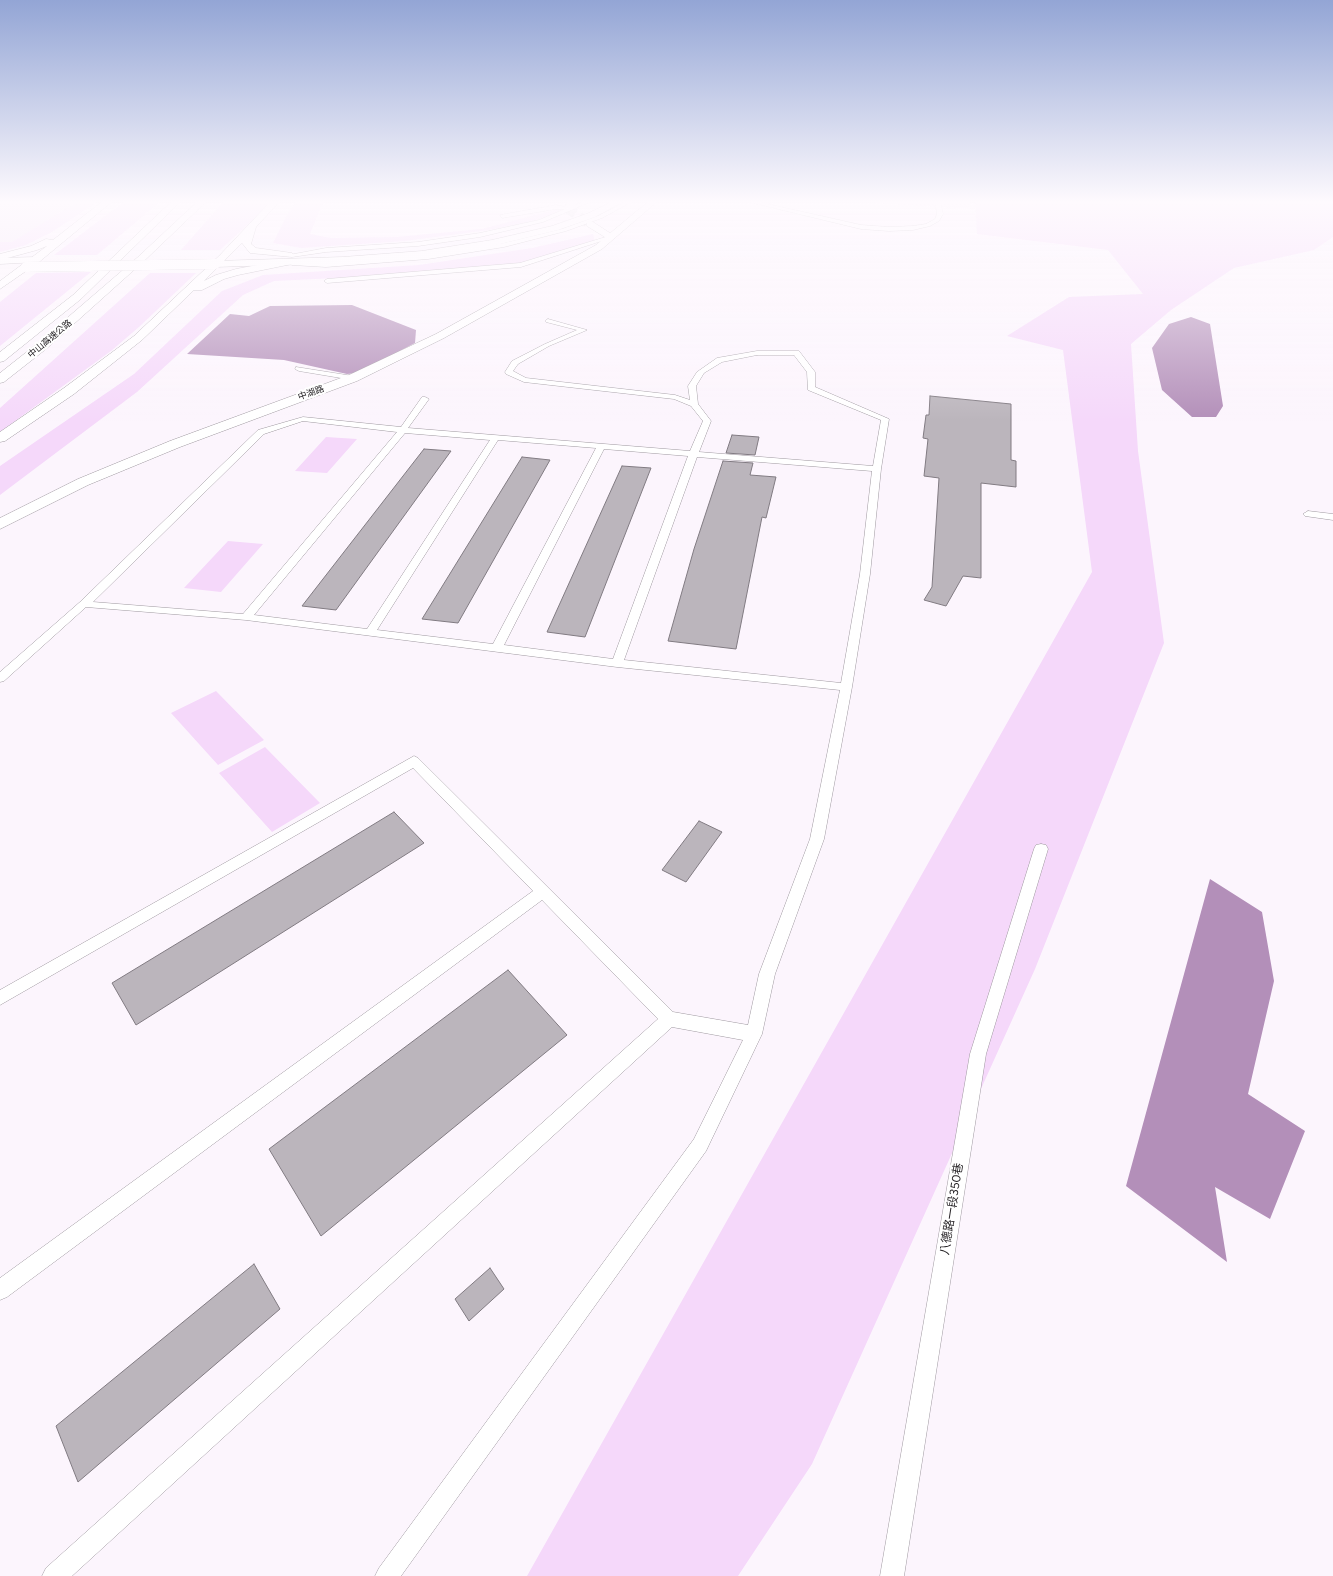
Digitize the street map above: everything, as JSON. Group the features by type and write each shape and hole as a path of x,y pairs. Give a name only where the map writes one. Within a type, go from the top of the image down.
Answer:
{"main road":[{"path":"0,285 17,274"},
{"name":"中山高速公路","path":"0,358 77,297 101,274"},
{"name":"中山高速公路","path":"0,379 42,346 124,274"},
{"path":"0,438 69,391 138,338 205,274"},
{"path":"184,294 220,277 231,274"},
{"name":"中湖路","path":"0,524 84,482 175,444 353,378 440,336 552,274"}],"lane":[{"path":"327,281 417,274"},
{"path":"548,321 584,330 547,345 515,363 509,372 524,380 675,397 694,404"},
{"path":"387,1576 700,1145 754,1034 767,974 817,838 846,687 865,574 877,469 885,419 812,388 811,372 796,353 757,353 720,360 701,372 692,386 694,404 707,421 693,454 617,663"},
{"path":"299,368 353,378"},
{"path":"246,617 404,430 425,399"},
{"path":"0,678 84,604 261,432 303,419 495,438 877,469"},
{"path":"370,632 495,438"},
{"path":"497,648 601,447"},
{"path":"1308,514 1333,517"},
{"path":"84,604 246,617 617,663 846,687"},
{"path":"0,998 414,761 669,1019 754,1034"},
{"name":"八德路一段350巷","path":"892,1576 978,1054 1041,849"},
{"path":"0,1290 543,892"},
{"path":"54,1576 669,1019"}],"shaded area":[{"path":"35,274 89,274 0,346 0,302"},
{"path":"149,274 195,274 139,327 111,351 0,432 0,408"},
{"path":"286,274 416,274 274,281 243,295 137,392 0,495 0,466 134,374 222,291 263,275"},
{"path":"1127,274 1226,274 1171,310 1131,344 1138,451 1164,643 1035,969 812,1464 738,1576 527,1576 1092,572 1063,350 1007,336 1069,297 1143,294"},
{"path":"352,305 416,330 415,343 358,373 347,374 284,360 187,354 230,314 249,316 270,306"},
{"path":"1191,317 1210,324 1223,406 1216,417 1192,417 1162,390 1152,348 1169,324"},
{"path":"326,437 357,439 327,473 295,471"},
{"path":"228,541 263,544 221,592 184,588"},
{"path":"216,691 264,740 218,765 171,713"},
{"path":"265,747 320,803 272,832 219,773"},
{"path":"1210,879 1262,912 1274,981 1248,1094 1305,1131 1270,1219 1215,1187 1227,1262 1126,1186"}],"building":[{"path":"930,396 1011,404 1011,460 1016,461 1016,487 981,483 981,578 963,576 946,606 924,600 932,587 939,478 924,476 928,439 923,438 926,415 929,415"},
{"path":"732,435 759,437 755,455 726,453"},
{"path":"424,449 451,451 336,610 302,606"},
{"path":"522,457 550,460 458,623 422,619"},
{"path":"723,461 753,463 750,475 776,477 766,518 762,517 736,649 668,641 694,549"},
{"path":"622,466 651,468 585,637 547,632"},
{"path":"394,812 424,843 136,1025 112,983"},
{"path":"699,821 722,832 686,882 662,870"},
{"path":"508,970 567,1035 321,1236 269,1149"},
{"path":"254,1264 280,1309 78,1482 56,1426"},
{"path":"490,1268 504,1289 469,1321 455,1299"}]}
